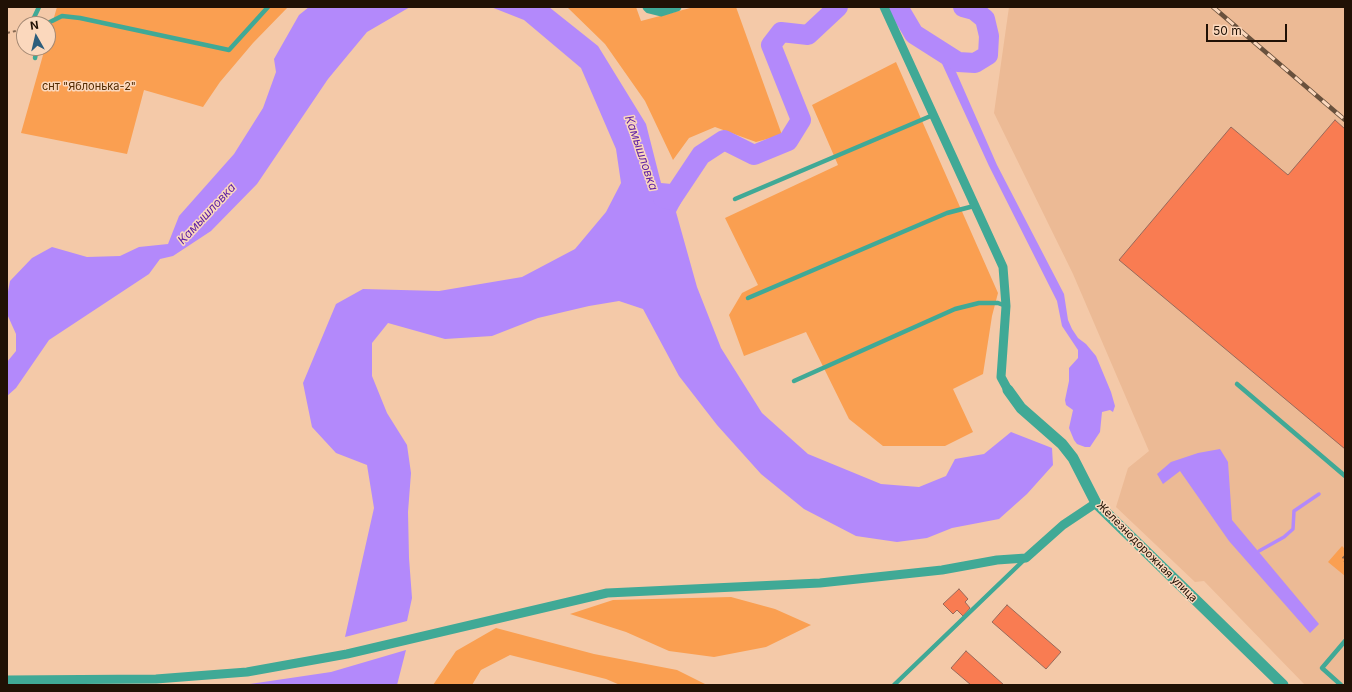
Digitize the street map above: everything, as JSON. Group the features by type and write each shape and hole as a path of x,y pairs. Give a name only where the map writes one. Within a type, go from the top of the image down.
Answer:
{"street":[{"path":"648,7 649,9 661,12 677,7"},
{"path":"884,7 1003,268 1006,306 1001,377 1008,390"},
{"name":"Железнодорожная улица","path":"1008,390 1021,408 1062,444 1073,458 1096,503 1283,685"},
{"path":"7,680 156,679 247,672 347,654 607,593 820,582 942,570 997,560 1026,558 1063,525 1096,503"}],"lane":[{"path":"56,19 62,16 80,18 229,50 268,7"},
{"path":"735,199 933,115"},
{"path":"748,298 947,213 974,206"},
{"path":"794,381 955,309 979,303 998,303 1006,306"},
{"path":"1237,384 1345,476"},
{"path":"894,685 1026,558"},
{"path":"1341,685 1322,668 1345,641"}],"path":[{"path":"1345,556 1343,558 1345,562"}],"shaded area":[{"path":"1009,7 1345,7 1345,685 1305,685 1204,581 1195,582 1116,507 1128,468 1149,451 1073,274 994,113"}],"green space":[{"name":"снт \"Яблонька-2\"","path":"57,7 288,7 253,43 220,82 203,107 144,90 127,154 21,133 43,56 56,56 56,16 54,16"},
{"path":"567,7 636,7 641,21 694,7 736,7 782,135 756,142 715,127 689,138 673,160 645,101 605,44"},
{"path":"896,62 998,293 992,316 983,374 953,389 973,432 945,446 883,446 849,419 806,332 744,356 729,315 742,293 758,285 725,218 838,165 812,105"},
{"path":"1342,546 1345,549 1345,576 1328,562"},
{"path":"731,597 775,609 811,625 766,647 714,657 669,651 626,632 570,614 613,600"},
{"path":"496,628 594,654 677,670 707,685 620,685 606,679 510,655 481,670 472,685 433,685 456,651"}],"water":[{"path":"309,7 410,7 367,32 328,79 257,184 211,231 173,256 160,259 149,274 49,340 16,388 7,396 7,362 16,351 16,334 7,314 7,297 10,281 32,258 52,247 87,257 120,256 139,247 168,244 179,216 234,154 263,108 276,72 274,59 299,15"},
{"path":"491,7 549,7 598,46 646,124 661,183 682,185 688,189 676,212 697,287 721,348 762,413 808,454 881,484 919,487 946,476 955,459 984,454 1011,432 1052,448 1053,465 1027,494 999,519 952,528 927,538 897,542 856,536 804,509 761,474 717,425 679,376 643,309 619,301 589,306 538,318 492,336 445,339 388,323 372,343 372,376 387,413 407,445 411,473 408,512 412,598 407,621 345,637 374,508 367,465 336,453 312,427 303,383 336,304 363,289 439,291 522,277 575,249 606,212 621,183 616,149 581,68 524,20"},
{"path":"938,45 946,49 997,165 1064,294 1068,320 1072,329 1078,338 1086,344 1096,356 1111,392 1115,406 1113,412 1110,410 1102,412 1100,432 1090,447 1077,444 1074,440 1069,428 1073,410 1066,405 1065,400 1069,381 1069,368 1078,358 1078,350 1062,326 1057,301 989,166 939,57"},
{"path":"1220,449 1228,462 1232,520 1319,624 1310,633 1229,541 1180,471 1163,484 1157,474 1171,462 1198,453"},
{"path":"406,650 397,685 243,685 331,672"}],"building":[{"path":"1335,120 1345,129 1345,449 1119,260 1231,127 1288,175"},
{"path":"959,589 968,599 965,602 970,608 963,616 957,610 953,614 943,604"},
{"path":"1007,605 1061,652 1046,669 992,622"},
{"path":"966,651 1004,685 971,685 951,668"}],"waterway":[{"name":"Камышловка","path":"663,198 671,200 701,155 724,140 754,155 788,141 801,120 771,45 781,32 808,35 838,7"},
{"name":"Камышловка","path":"898,7 914,34 958,62 975,63 988,55 989,36 985,19 974,10 963,7"},
{"path":"1259,551 1284,537 1293,529 1294,511 1319,494"}],"railway":[{"path":"1213,7 1345,120"}]}
